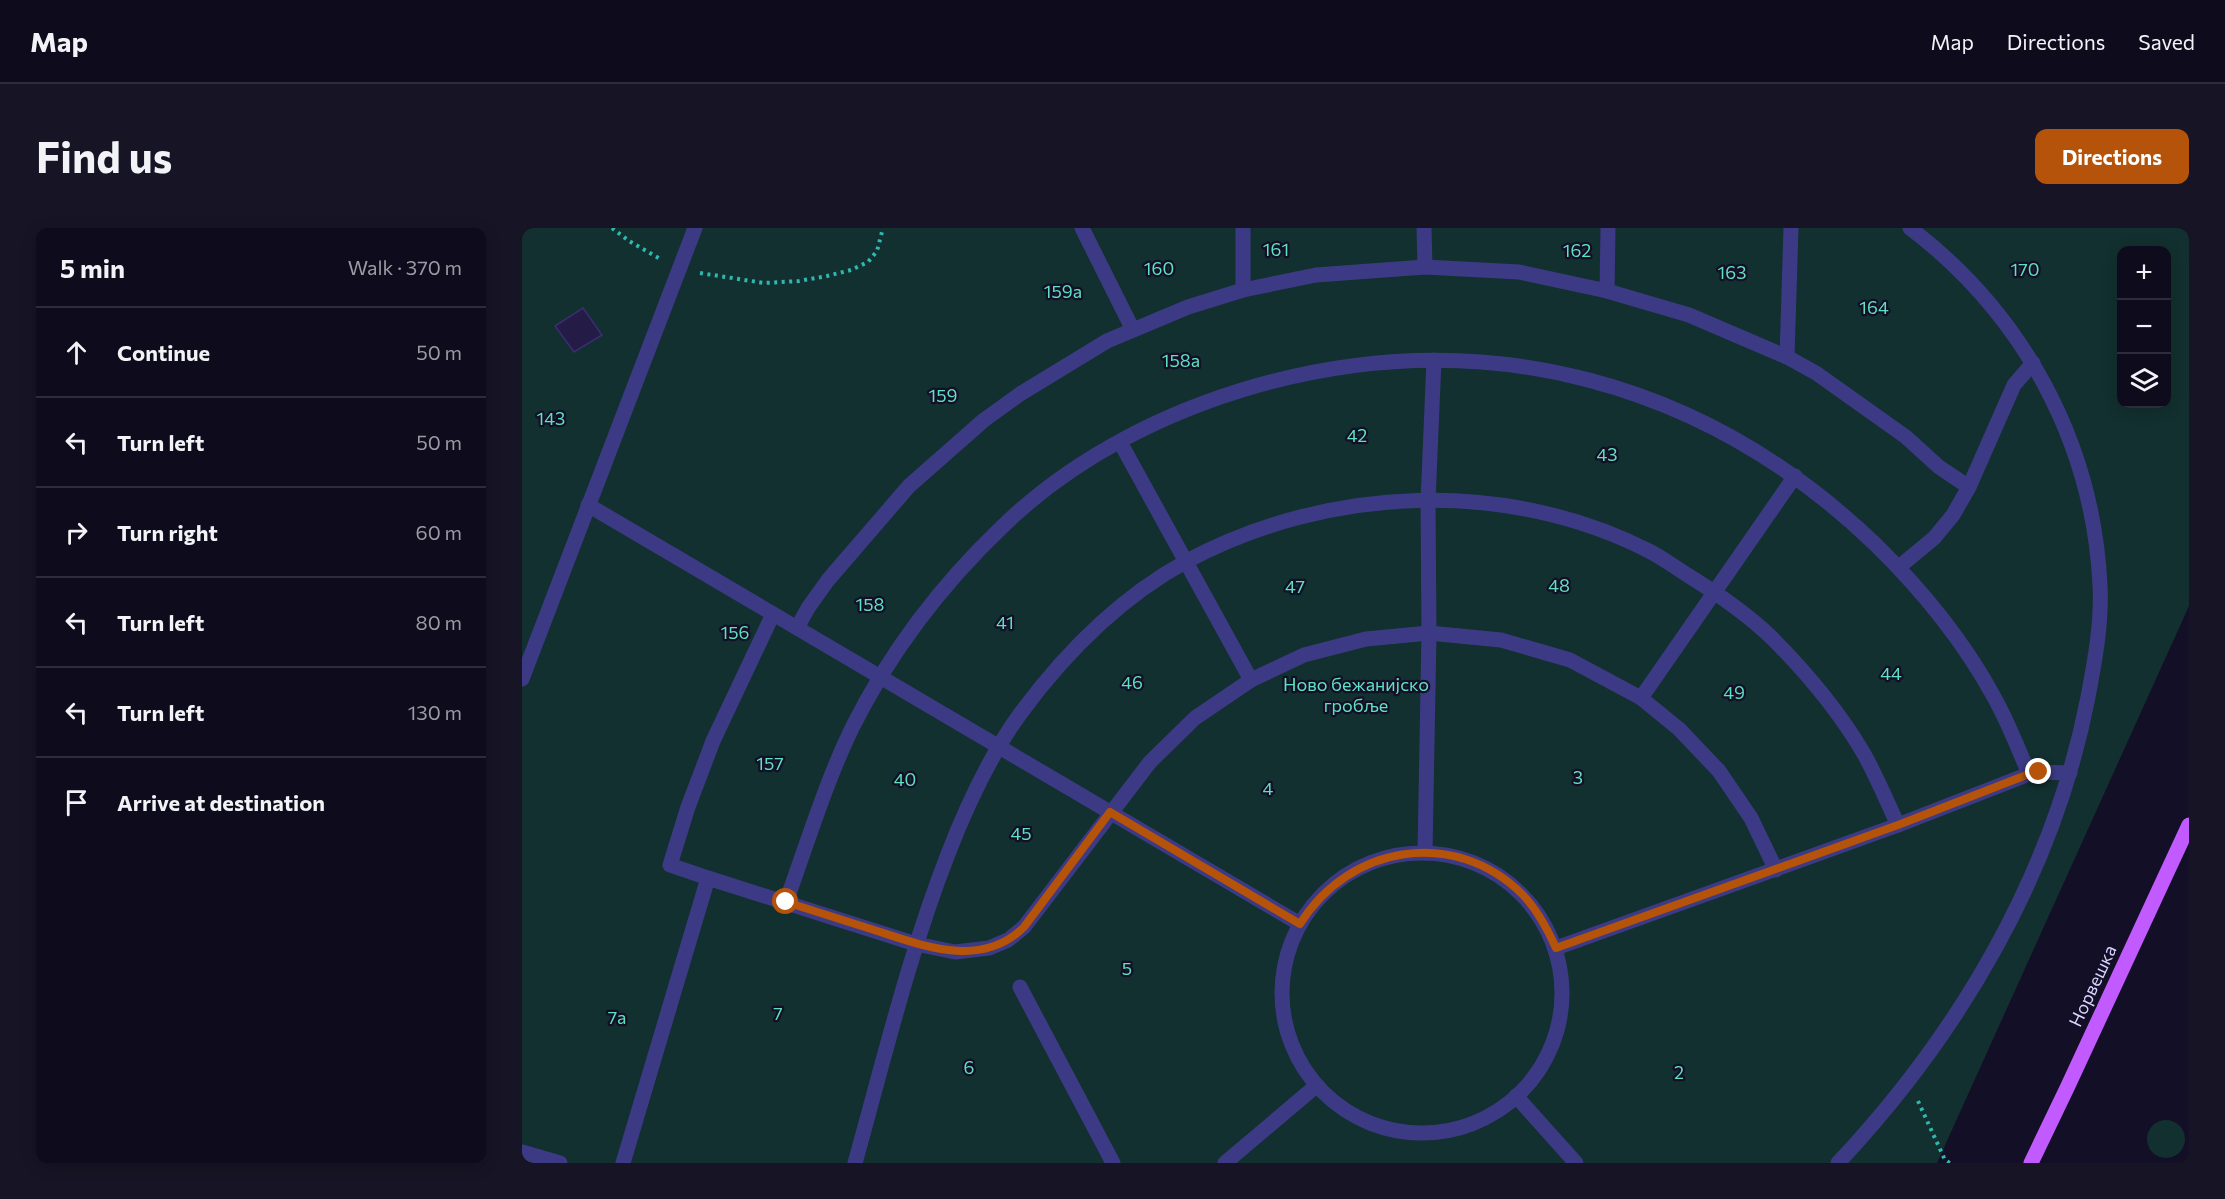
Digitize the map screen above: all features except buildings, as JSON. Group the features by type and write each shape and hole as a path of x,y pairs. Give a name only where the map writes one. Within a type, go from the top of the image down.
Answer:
{"main road":[{"name":"Норвешка","path":"2031,1163 2189,825"}],"lane":[{"path":"523,673 695,228"},
{"path":"1082,228 1133,330"},
{"path":"1243,228 1243,290"},
{"path":"1424,228 1425,267"},
{"path":"1607,291 1608,228"},
{"path":"1787,357 1791,228"},
{"path":"1838,1163 1874,1125 1951,1022 1993,955 2038,864 2070,773 2082,728 2093,668 2100,587 2095,533 2085,487 2068,434 2033,363 2007,323 1927,233 1910,228"},
{"path":"797,628 828,580 909,486 984,420 1020,393 1075,359 1133,330 1188,307 1243,290 1316,275 1425,267 1519,272 1607,291 1689,315 1787,357 1816,373 1906,437 1939,467 1969,487"},
{"path":"1425,853 1429,633 1428,501 1434,360"},
{"path":"786,902 828,784 852,729 880,677 929,606 1004,524 1076,468 1161,420 1276,381 1359,365 1434,360 1515,365 1557,372 1625,390 1679,410 1724,432 1795,476 1843,514 1899,567 1944,621 1972,660 1998,704 2029,774"},
{"path":"1899,567 1934,538 1953,515 1969,487 2014,385 2033,363"},
{"path":"1120,442 1251,680"},
{"path":"1641,698 1795,476"},
{"path":"855,1163 916,944 933,893 967,807 998,747 1020,714 1076,645 1136,594 1185,562 1269,525 1363,504 1428,501 1505,505 1580,522 1652,552 1715,592 1769,635 1821,691 1863,754 1898,825"},
{"path":"588,505 1300,924"},
{"path":"773,614 713,741 688,807 670,865 916,944 941,950 967,952 989,948 1008,940 1024,927 1150,762 1195,718 1251,680 1304,655 1366,639 1429,633 1501,640 1570,660 1641,698 1679,729 1719,771 1751,818 1776,870"},
{"path":"1556,948 1776,870 2029,774 2070,773"},
{"path":"1406,853 1425,853 1468,860 1506,880 1536,910 1547,928 1556,948 1562,986 1562,1006 1557,1034 1546,1061 1529,1084 1508,1104 1484,1119 1456,1129 1428,1133 1399,1131 1371,1124 1346,1110 1316,1086 1295,1052 1287,1032 1282,990 1289,948 1300,924 1320,896 1351,872 1387,857 1406,853"},
{"path":"623,1163 708,878"},
{"path":"1020,987 1113,1163"},
{"path":"1225,1163 1316,1086"},
{"path":"1516,1096 1576,1163"},
{"path":"522,1152 560,1163"}],"path":[{"path":"612,228 629,241 679,269 764,283 799,281 851,270 868,262 877,251 883,228"},
{"path":"1909,1081 1945,1160 1950,1163"}],"green space":[{"name":"Ново бежанијско гробље","path":"522,228 2189,228 2189,606 1937,1163 522,1163"},
{"path":"2166,1120 2180,1125 2185,1139 2180,1153 2166,1158 2152,1153 2147,1139 2152,1125"}],"route":[{"path":"786,902 941,950 967,952 989,948 1008,940 1024,927 1110,812 1300,924 1320,896 1335,883 1368,863 1406,853 1447,855 1468,860 1506,880 1522,894 1536,910 1556,948 1776,870 2039,772"}],"park label":[{"name":"161","path":"1276,250"},
{"name":"162","path":"1577,251"},
{"name":"160","path":"1159,269"},
{"name":"170","path":"2025,270"},
{"name":"163","path":"1732,273"},
{"name":"159a","path":"1063,292"},
{"name":"164","path":"1874,308"},
{"name":"158a","path":"1181,361"},
{"name":"159","path":"943,396"},
{"name":"143","path":"551,419"},
{"name":"42","path":"1357,436"},
{"name":"43","path":"1607,455"},
{"name":"48","path":"1559,586"},
{"name":"47","path":"1295,587"},
{"name":"158","path":"870,605"},
{"name":"41","path":"1005,623"},
{"name":"156","path":"735,633"},
{"name":"44","path":"1891,674"},
{"name":"46","path":"1132,683"},
{"name":"49","path":"1734,693"},
{"name":"157","path":"770,764"},
{"name":"3","path":"1578,778"},
{"name":"40","path":"905,780"},
{"name":"4","path":"1268,789"},
{"name":"45","path":"1021,834"},
{"name":"5","path":"1127,969"},
{"name":"7","path":"778,1014"},
{"name":"7a","path":"617,1018"},
{"name":"6","path":"969,1068"},
{"name":"2","path":"1679,1073"}]}
